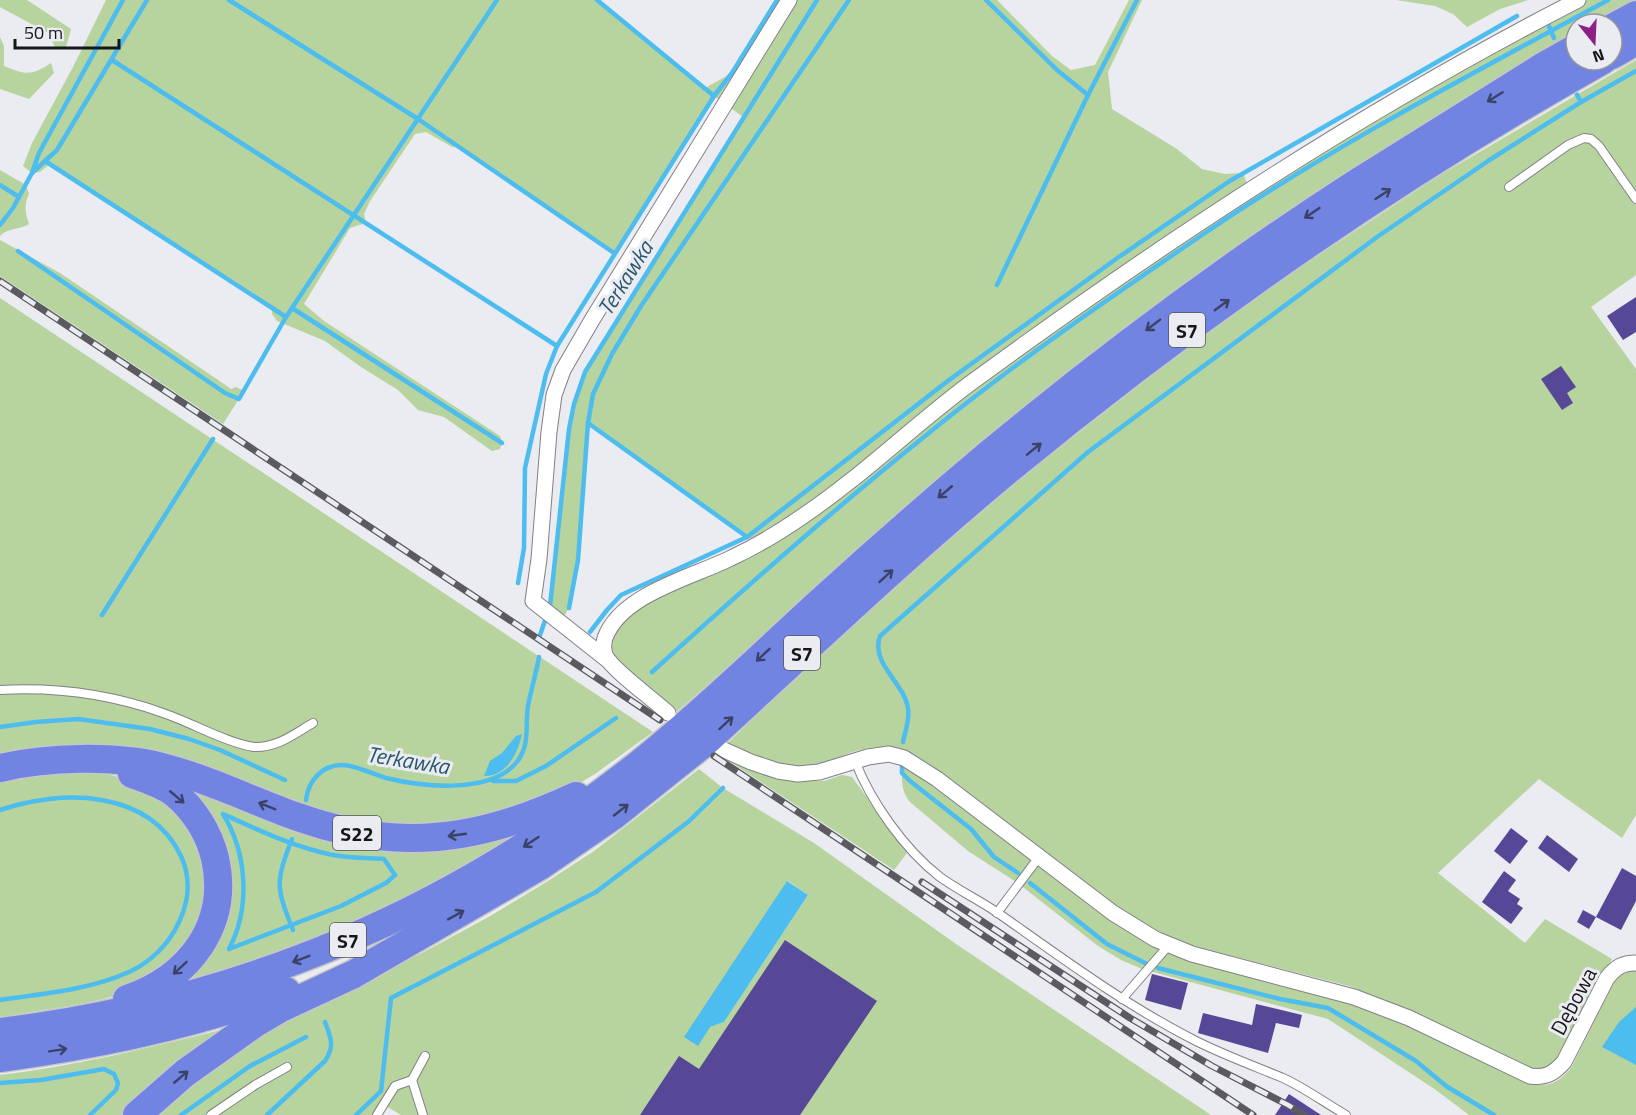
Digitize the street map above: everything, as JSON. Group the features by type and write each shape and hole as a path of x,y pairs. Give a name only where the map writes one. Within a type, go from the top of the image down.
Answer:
{"highway":[{"name":"S7","path":"0,1032 127,1011 206,992 297,961 365,933 442,895 506,859 575,812 709,705 906,525 1094,370 1254,252 1343,192 1564,55"},
{"name":"S7","path":"0,1058 162,1029 213,1015 326,976 405,943 540,866 613,816 666,775 703,744 922,543 1008,470 1179,335 1288,258 1462,142 1582,72"},
{"path":"33,1028 131,998 148,991 174,975 204,940 212,923 217,903 218,874 211,845 205,830 187,806 173,793 155,783 84,760"},
{"name":"S22","path":"0,768 35,761 121,760 162,767 319,824 372,836 417,838 465,834 496,828 561,803 629,771"},
{"path":"136,1115 185,1073 254,1024 281,1008 354,974 405,943"}],"street":[{"path":"668,712 609,661 533,601 539,559 549,432 556,388 566,363 789,0"},
{"path":"609,661 603,645 608,631 624,612 636,603 665,586 740,554 776,534 813,509 966,387 1159,249 1248,189 1432,78 1578,0"},
{"path":"722,749 778,771 798,774 819,772 889,754 904,758 937,778 1113,913 1169,945"},
{"name":"Dębowa","path":"1169,945 1192,954 1354,997 1409,1018 1530,1076 1542,1077 1555,1072 1564,1062 1607,978 1614,969 1624,963 1636,963"}],"lane":[{"path":"1509,187 1568,145 1584,138 1591,139 1599,146 1636,199"},
{"path":"0,690 32,688 101,695 158,711 254,747 266,748 278,744 313,723"},
{"path":"855,761 863,782 882,811 919,858 940,877 997,913 1122,999 1195,1041 1285,1079 1346,1115"},
{"path":"997,913 1039,857"},
{"path":"1122,999 1169,945"},
{"path":"377,1115 395,1086 412,1080 425,1056"},
{"path":"211,1115 255,1085 287,1067"},
{"path":"412,1080 423,1115"}],"green space":[{"path":"0,0 27,0 71,29 66,47 55,47 48,33 0,7"},
{"path":"106,0 597,0 705,88 732,73 777,0 997,0 1052,56 1071,70 1095,65 1129,0 1142,0 1108,72 1112,109 1177,149 1202,169 1225,174 1243,173 1249,189 1578,0 1635,0 1614,12 1564,12 1564,40 1458,102 1362,163 767,633 675,713 604,651 624,612 759,543 747,537 588,424 578,560 569,608 564,616 550,605 569,429 574,404 585,372 743,117 714,96 614,253 458,147 452,147 426,132 415,134 370,201 364,214 366,223 350,228 304,304 324,321 500,436 502,443 500,449 492,451 444,417 418,410 398,390 325,341 277,321 272,314 272,308 50,164 40,172 32,173 23,166 32,143"},
{"path":"1396,0 1528,0 1500,9 1467,27 1453,14 1435,6"},
{"path":"0,37 4,46 4,66 28,73 51,63 54,73 29,99 0,89"},
{"path":"1636,60 1636,275 1591,307 1636,369 1636,815 1622,838 1539,779 1438,873 1525,943 1545,919 1612,959 1566,1049 1553,1067 1529,1069 1414,1013 1349,986 1190,945 1164,934 1126,914 910,753 893,748 868,748 824,764 797,767 760,759 727,744 799,674 988,504 1176,356 1281,280 1437,177 1616,72 1624,72 1624,67"},
{"path":"0,170 26,185 29,194 26,209 29,224 0,236"},
{"path":"0,240 60,273 231,389 236,387 244,391 223,424 0,276"},
{"path":"0,298 653,732 595,774 568,790 469,826 355,825 198,770 0,757"},
{"path":"717,753 797,781 824,781 842,775 852,777 907,853 894,870"},
{"path":"902,767 923,778 974,814 1054,878 1126,930 1156,948 1183,959 1320,992 1405,1023 1534,1084 1550,1084 1571,1068 1616,978 1626,970 1636,970 1636,1115 1469,1115 1436,1090 1328,1019 1142,969 1121,960 1098,946 1019,884 968,851 910,802 904,790"},
{"path":"699,769 723,788 814,843 956,944 1211,1115 401,1115 384,1105 377,1115 151,1115 266,1032 327,998 422,953 492,915 594,851","holes":["788,881 808,895 724,1022 710,1027"]},
{"path":"63,771 102,773 122,778 173,805 202,846 208,904 182,956 115,996 87,1003 0,1017 0,781"},
{"path":"173,781 305,828 517,835 473,862 377,913 245,965 173,984 223,912"},
{"path":"221,1030 223,1036 139,1099 122,1115 0,1115 0,1075 84,1062"}],"water":[{"path":"522,734 514,756 505,768 499,773 484,776 490,761 502,753 516,736"},
{"path":"787,881 808,895 724,1022 710,1027 698,1046 684,1037"},
{"path":"1636,1007 1636,1065 1602,1047 1619,1022"}],"building":[{"path":"1636,297 1636,332 1623,340 1607,316"},
{"path":"1561,366 1576,387 1567,393 1573,403 1562,410 1541,379"},
{"path":"1511,828 1528,841 1510,864 1494,851"},
{"path":"1547,835 1578,859 1569,872 1538,848"},
{"path":"1622,868 1636,876 1636,901 1621,930 1596,917"},
{"path":"1504,871 1516,880 1508,891 1520,899 1517,904 1523,908 1511,924 1482,902"},
{"path":"1583,910 1596,917 1589,929 1577,922"},
{"path":"785,940 877,1001 800,1115 640,1115 679,1056 699,1069"},
{"path":"1152,974 1188,983 1181,1010 1145,1000"},
{"path":"1256,1004 1302,1015 1299,1028 1276,1023 1268,1053 1198,1033 1203,1013 1252,1025"},
{"path":"1289,1094 1321,1115 1275,1115"}],"waterway":[{"path":"32,173 39,153 123,0"},
{"path":"0,225 13,208 32,173 57,150 147,0"},
{"path":"229,0 418,119 614,253"},
{"path":"18,251 225,393 239,399 286,317 497,0"},
{"path":"597,0 714,96"},
{"path":"518,583 524,548 525,468 546,374 557,346 777,0"},
{"name":"Terkawka","path":"550,606 569,429 574,404 585,372 817,0"},
{"path":"569,608 578,560 588,423 593,394 612,354 641,306 849,0"},
{"path":"986,0 1057,70 1088,95"},
{"path":"997,285 1088,95 1137,0"},
{"path":"652,672 784,555 953,413 1096,308 1205,233 1303,170 1608,0"},
{"path":"590,632 621,595 747,537 949,380 1116,259 1228,182 1517,16"},
{"path":"1548,24 1554,38"},
{"path":"112,60 557,346"},
{"path":"1581,102 1636,71"},
{"path":"903,742 908,709 906,700 880,656 878,646 880,636 1088,452 1377,237 1488,161 1581,102 1576,93"},
{"path":"45,161 286,317"},
{"path":"0,185 19,197"},
{"path":"292,308 502,443"},
{"path":"588,423 747,537"},
{"path":"102,615 213,439"},
{"name":"Terkawka","path":"540,635 546,618"},
{"name":"Terkawka","path":"306,800 307,793 317,775 335,766 352,766 386,778 438,785 476,783 508,771 519,759 525,746 528,706 539,657"},
{"path":"493,781 516,781 546,766 616,718"},
{"path":"0,727 78,719 150,729 220,750 285,780"},
{"path":"902,767 902,773 910,781 971,829 994,857 1018,873"},
{"path":"356,1115 381,1091 391,998 596,892 688,822 723,788"},
{"path":"0,810 24,803 76,798 101,800 126,806 148,818 167,834 181,856 188,889 182,914 170,938 152,958 137,968 114,978 82,987 0,1000"},
{"path":"223,814 276,837 319,852 345,857 384,859 395,875 386,883 341,906 229,949 241,916 243,880 237,846 223,814"},
{"name":"Terkawka","path":"292,839 280,876 280,885 283,904 293,930"},
{"path":"1030,883 1107,944 1147,964"},
{"path":"1158,968 1280,999 1328,1008 1416,1061 1446,1086 1494,1115"},
{"name":"Terkawka","path":"267,1115 325,1061 331,1042 325,1022"},
{"path":"181,1115 250,1066 306,1037"},
{"path":"0,1083 41,1080 104,1069 114,1074 118,1083 116,1090 90,1115"}],"railway":[{"path":"0,281 660,720"},
{"path":"714,756 1253,1115"},
{"path":"922,882 1130,1018 1212,1066 1304,1115"}]}
